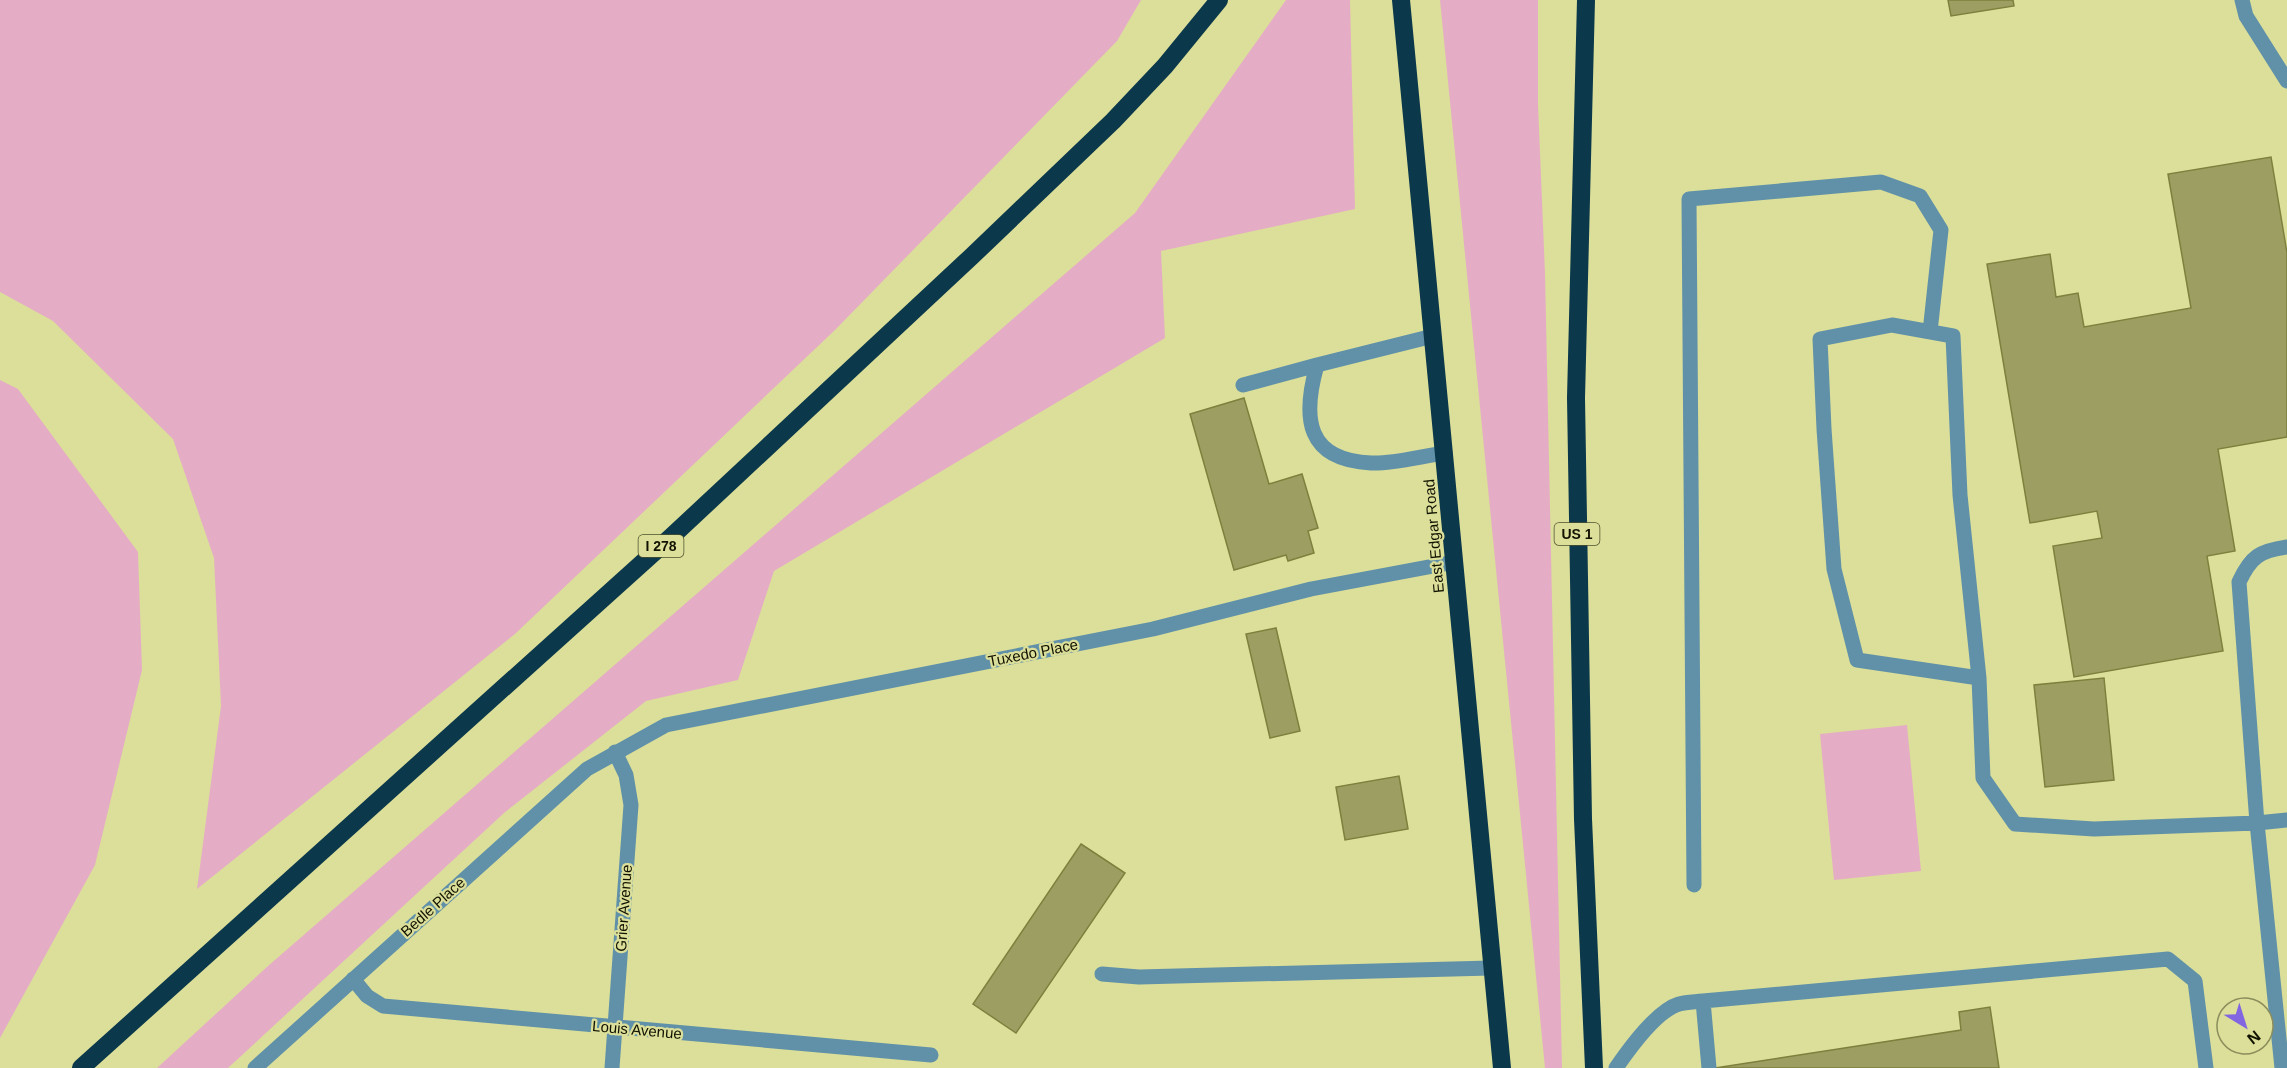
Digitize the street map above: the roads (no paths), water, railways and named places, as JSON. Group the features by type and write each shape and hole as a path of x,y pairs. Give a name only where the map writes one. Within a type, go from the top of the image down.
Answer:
{"highway":[{"name":"I 278","path":"81,1068 653,554 971,257 1113,120 1165,66 1219,0"},
{"name":"East Edgar Road","path":"1401,0 1502,1068"},
{"name":"US 1","path":"1586,0 1576,398 1583,819 1594,1068"}],"street":[{"path":"2242,0 2246,16 2287,81"},
{"path":"1694,885 1689,199 1881,182 1920,196 1941,230 1930,332"},
{"path":"1979,678 1857,660 1834,569 1820,339 1892,325 1953,336 1960,495 1979,678 1983,778 2014,824 2094,829 2287,820"},
{"path":"1243,385 1432,336"},
{"path":"1317,365 1310,392 1311,426 1318,442 1341,459 1373,463 1444,453"},
{"path":"2282,1068 2257,823 2239,582 2247,564 2265,550 2287,547"},
{"name":"Tuxedo Place","path":"615,752 666,725 1153,629 1311,589 1455,562"},
{"name":"Bedle Place","path":"255,1068 549,801 587,769 615,752"},
{"name":"Grier Avenue","path":"612,1068 632,805 626,775 615,752"},
{"path":"1616,1068 1633,1042 1659,1017 1678,1004 2168,959 2196,981 2206,1068"},
{"path":"1102,974 1139,977 1491,968"},
{"name":"Louis Avenue","path":"353,979 367,996 383,1006 931,1055"},
{"path":"1703,1001 1709,1068"}]}
